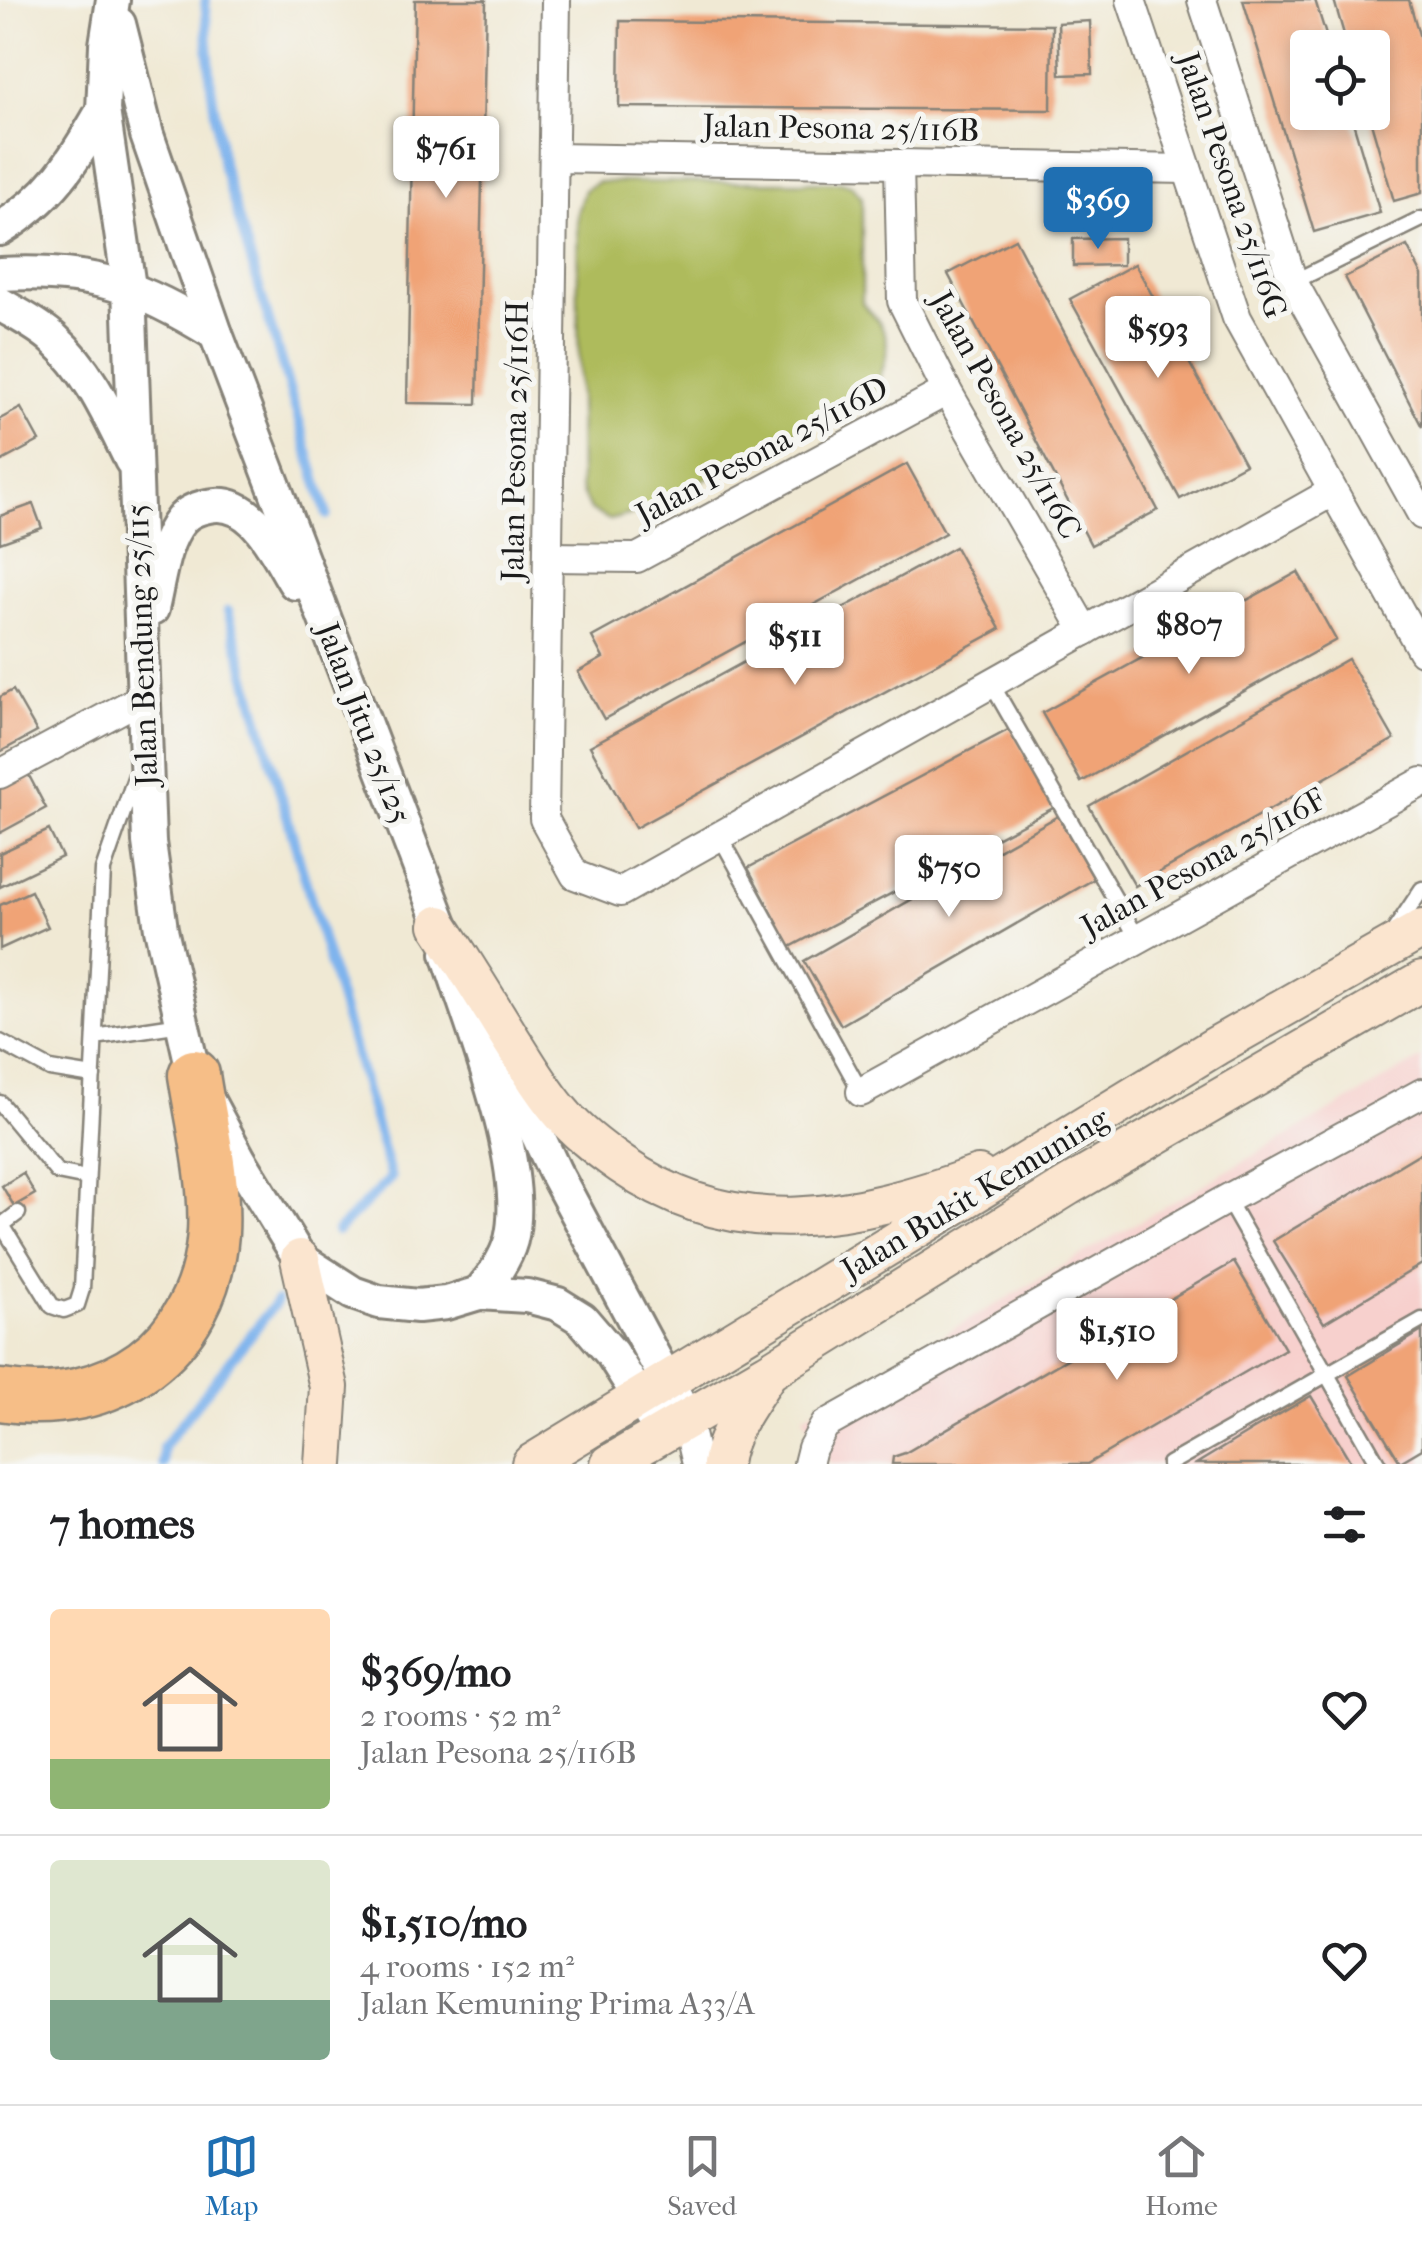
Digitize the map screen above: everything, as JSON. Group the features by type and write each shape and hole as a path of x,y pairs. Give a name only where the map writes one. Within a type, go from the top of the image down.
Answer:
{"highway":[{"path":"0,1395 34,1400 97,1391 139,1370 158,1353 194,1304 207,1270 214,1200 194,1075"}],"main road":[{"path":"439,925 564,1117 603,1152 647,1182 701,1206 742,1215 834,1215 928,1192 1052,1148"},
{"name":"Jalan Bukit Kemuning","path":"531,1464 1216,1046 1422,928"},
{"name":"Jalan Bukit Kemuning","path":"610,1464 768,1372 1068,1186 1422,981"},
{"path":"300,1259 329,1387 324,1464"},
{"path":"704,1461 736,1426 768,1372"}],"street":[{"name":"Jalan Bendung 25/115","path":"114,0 106,45 103,110 129,287 149,842 162,929 194,1075 300,1259"},
{"name":"Jalan Jitu 25/125","path":"114,0 135,96 216,334 439,925 655,1390"},
{"name":"Jalan Pesona 25/116H","path":"556,0 544,819 575,874 620,892 720,836"},
{"name":"Jalan Pesona 25/116G","path":"1131,0 1237,318 1422,651"},
{"path":"1202,0 1293,282 1422,515"},
{"path":"0,230 46,196 78,156 103,110"},
{"name":"Jalan Pesona 25/116B","path":"554,158 1187,169"},
{"name":"Jalan Pesona 25/116C","path":"899,164 902,301 947,391 1086,630"},
{"path":"0,274 80,275 129,287 169,305 216,334"},
{"path":"0,304 54,338 80,368 135,468"},
{"name":"Jalan Pesona 25/116D","path":"548,557 637,558 947,391"},
{"path":"720,836 1332,492"},
{"path":"140,662 169,543 181,520 212,504 233,507 252,519 265,534 339,657"},
{"path":"0,774 142,698"},
{"name":"Jalan Pesona 25/116F","path":"861,1092 1422,782"},
{"path":"439,925 508,1146 516,1205 510,1241 499,1268 479,1293"},
{"path":"810,1456 825,1425 1227,1198 1422,1093"},
{"path":"300,1259 353,1292 380,1302 418,1306 479,1293 526,1296 558,1304 582,1319 612,1354 655,1390 674,1425 704,1461"}],"lane":[{"path":"1293,282 1422,220"},
{"path":"992,683 1138,939"},
{"path":"18,1213 2,1225 52,1306 64,1310 78,1305 82,1290 103,870 144,751"},
{"path":"720,836 861,1092"},
{"path":"1380,952 1422,889"},
{"path":"95,1037 182,1024"},
{"path":"0,1042 50,1069 93,1076"},
{"path":"0,1104 58,1172 88,1178"},
{"path":"1227,1198 1378,1464"},
{"path":"1169,1464 1422,1320"}],"shaded area":[{"path":"1422,1058 1422,1464 831,1464 803,1416"}],"green space":[{"path":"598,182 842,182 853,186 862,198 862,303 880,324 887,342 876,388 646,510 610,520 590,510 580,488 577,213 584,190"}],"building":[{"path":"415,0 486,0 477,404 407,403"},
{"path":"1243,0 1315,0 1324,30 1290,30 1290,130 1355,130 1380,213 1314,232"},
{"path":"1334,0 1409,0 1422,45 1422,193 1394,201 1373,130 1390,130 1390,30 1343,30"},
{"path":"620,21 1052,25 1051,110 619,107"},
{"path":"1090,21 1092,74 1060,75 1058,23"},
{"path":"1123,238 1123,265 1073,266 1073,239"},
{"path":"1015,239 1158,510 1091,545 948,274"},
{"path":"1407,246 1422,275 1422,427 1345,277"},
{"path":"1135,264 1245,464 1180,499 1070,299"},
{"path":"21,408 39,441 0,462 0,419"},
{"path":"907,464 945,533 604,719 578,672 603,658 592,637"},
{"path":"33,504 42,528 0,543 0,516"},
{"path":"955,547 1000,629 635,828 590,746"},
{"path":"1298,572 1336,640 1081,782 1042,713"},
{"path":"1348,659 1394,739 1135,886 1089,806"},
{"path":"13,690 37,732 0,752 0,697"},
{"path":"1012,728 1055,807 790,947 748,868"},
{"path":"25,768 46,808 0,833 0,781"},
{"path":"1058,816 1094,879 841,1025 804,961"},
{"path":"49,830 62,857 0,887 0,853"},
{"path":"31,891 48,927 0,949 0,905"},
{"path":"1422,1152 1422,1264 1324,1323 1273,1241"},
{"path":"23,1173 35,1194 14,1206 2,1186"},
{"path":"1234,1262 1285,1349 1087,1464 892,1464 893,1457"},
{"path":"1422,1331 1422,1449 1400,1462 1348,1376"},
{"path":"1311,1396 1352,1464 1196,1464 1252,1430"}],"waterway":[{"path":"205,0 211,85 223,167 327,515"},
{"path":"228,611 391,1178 337,1231"},
{"path":"163,1464 163,1447 277,1301"}]}
